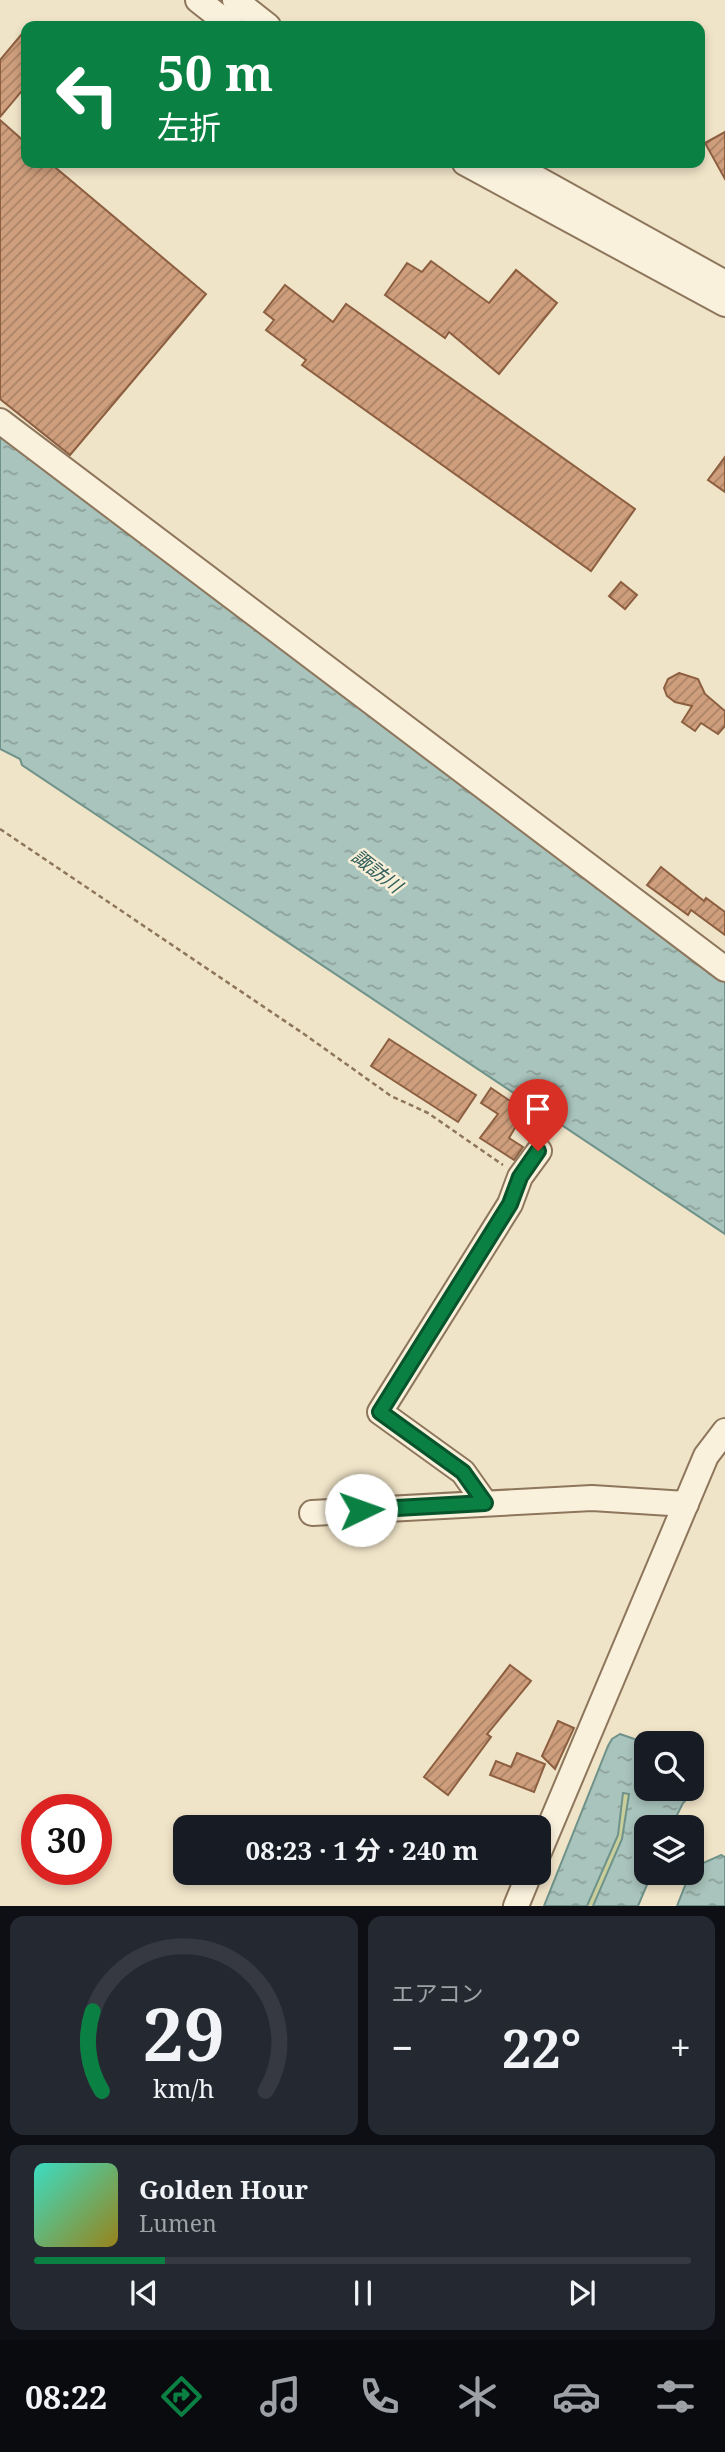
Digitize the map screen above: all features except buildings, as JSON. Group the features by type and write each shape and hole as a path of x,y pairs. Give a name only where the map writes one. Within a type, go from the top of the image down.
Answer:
{"street":[{"path":"198,0 225,21"},
{"path":"234,0 261,21"},
{"path":"474,168 725,304"},
{"path":"518,168 725,283"},
{"path":"0,421 725,970"},
{"path":"485,1503 463,1472 380,1412 510,1204 520,1177 538,1151"},
{"path":"551,1824 706,1456 725,1431"},
{"path":"312,1513 592,1497 686,1504"},
{"path":"516,1906 525,1885"}],"path":[{"path":"0,829 391,1096 428,1112 520,1177"}],"green space":[{"path":"623,1793 629,1793 622,1839 593,1906 587,1906 618,1835"}],"water":[{"name":"諏訪川","path":"0,427 725,975 725,1234 22,765 20,759 0,749"},
{"path":"620,1734 634,1739 634,1801 685,1801 677,1815 634,1815 634,1885 647,1885 638,1906 593,1906 622,1839 629,1794 623,1793 618,1835 587,1906 544,1906 608,1746 612,1739"},
{"path":"721,1855 725,1857 725,1906 677,1906 685,1885 704,1885 704,1863"}],"route":[{"path":"361,1510 485,1503 463,1472 380,1412 510,1204 520,1177 538,1151"}]}
